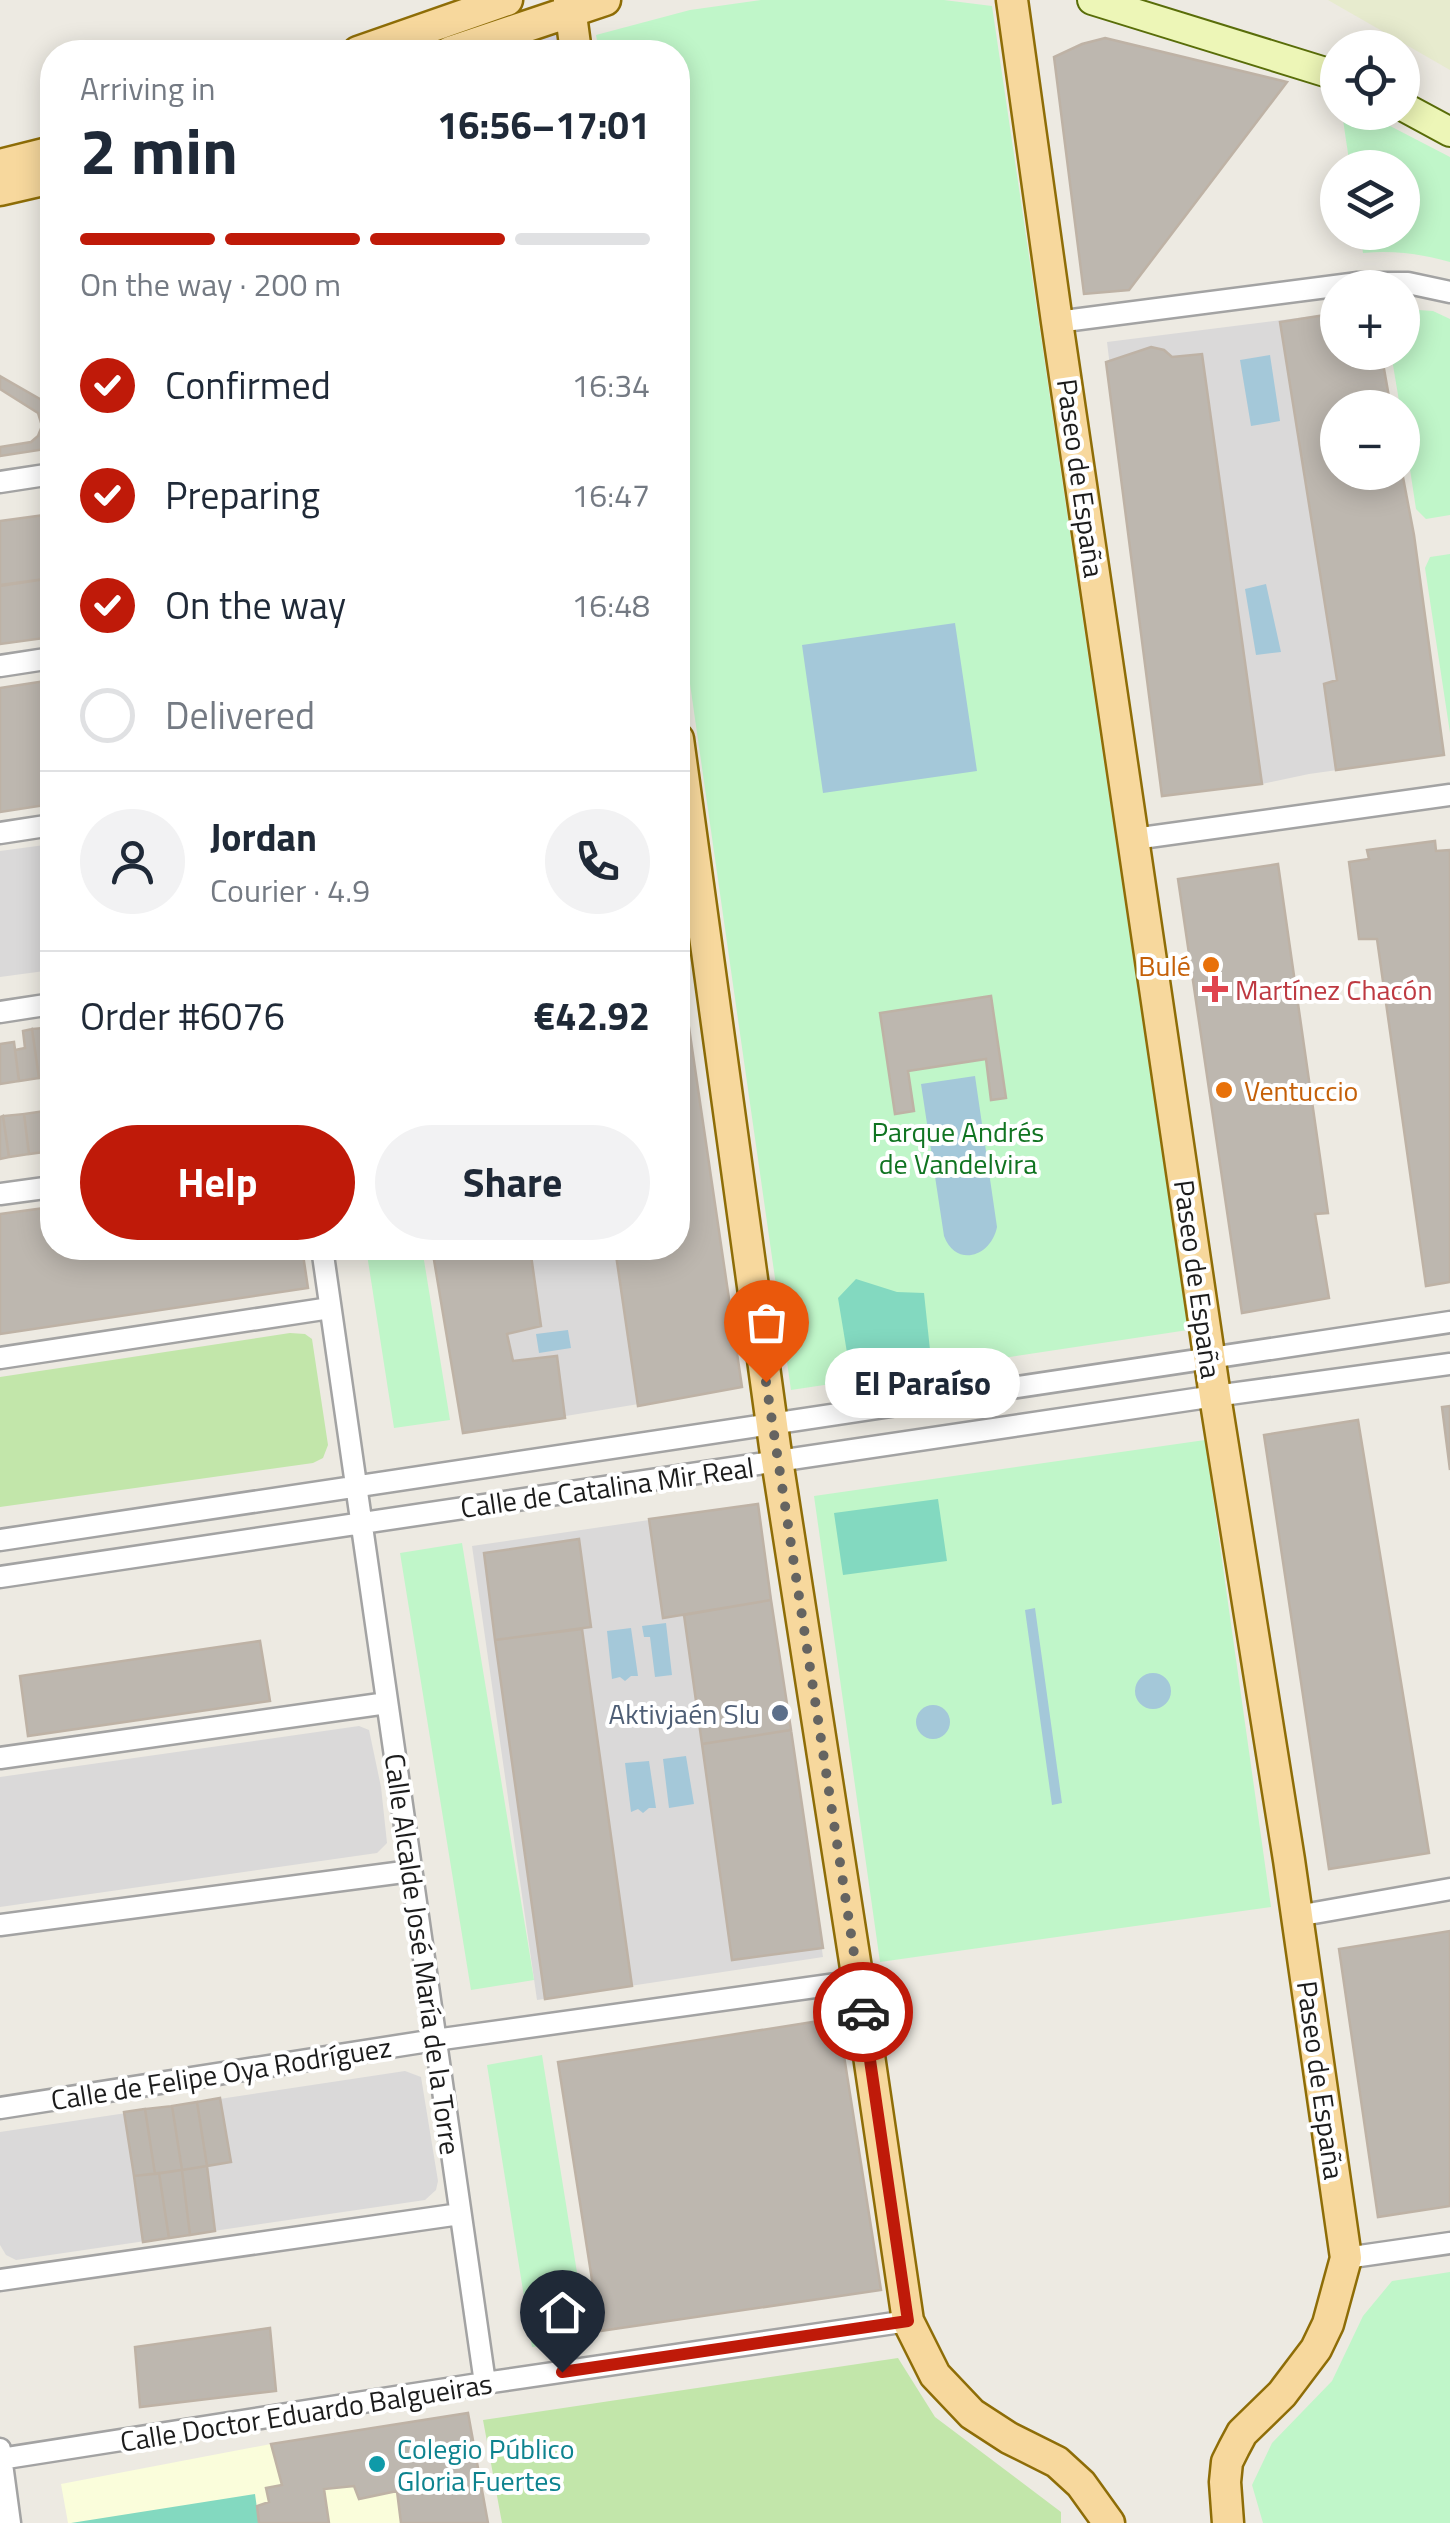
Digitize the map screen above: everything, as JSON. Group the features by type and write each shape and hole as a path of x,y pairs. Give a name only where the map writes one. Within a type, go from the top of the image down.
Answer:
{"main road":[{"path":"392,40 507,0"},
{"path":"491,40 570,6 605,0"},
{"name":"Paseo de España","path":"1012,0 1215,1396 1346,2258 1328,2324 1316,2349 1282,2394 1242,2433 1227,2462 1224,2482 1228,2523"},
{"path":"570,6 574,40"},
{"path":"0,165 40,155"},
{"path":"0,190 40,181"},
{"path":"690,918 778,1462 908,2321 935,2375 972,2414 1057,2462 1081,2484 1110,2523"}],"street":[{"path":"1092,0 1320,70"},
{"path":"1420,116 1450,132"},
{"path":"1057,322 1358,282 1408,283 1450,292"},
{"path":"0,482 40,476"},
{"path":"0,666 40,660"},
{"path":"1134,839 1450,794"},
{"path":"0,833 40,827"},
{"path":"0,1012 40,1006"},
{"path":"0,1194 40,1189"},
{"name":"Calle Alcalde José María de la Torre","path":"324,1260 485,2383"},
{"path":"0,1358 330,1308"},
{"name":"Calle de Catalina Mir Real","path":"0,1540 1450,1322"},
{"name":"Calle de Catalina Mir Real","path":"0,1578 1450,1364"},
{"path":"0,1758 387,1702"},
{"path":"0,1925 411,1871"},
{"path":"1297,1916 1450,1889"},
{"name":"Calle de Felipe Oya Rodríguez","path":"0,2108 435,2040 858,1981"},
{"path":"0,2280 460,2214"},
{"path":"1346,2258 1450,2243"},
{"name":"Calle Doctor Eduardo Balgueiras","path":"0,2456 908,2321"},
{"path":"0,2456 10,2523"}],"shaded area":[{"path":"1328,0 1450,0 1450,70 1420,53 1420,30 1380,30"},
{"path":"560,26 562,40 523,40"},
{"path":"1320,315 1320,370 1384,370 1388,390 1320,390 1320,490 1405,490 1444,755 1162,796 1107,342"},
{"path":"40,846 40,972 0,977 0,851"},
{"path":"690,1034 742,1387 463,1433 434,1260 690,1260"},
{"path":"758,1504 823,1957 537,2000 472,1546"},
{"path":"359,1726 369,1730 381,1787 387,1843 377,1853 0,1907 0,1777"},
{"path":"405,2071 421,2077 438,2181 436,2190 425,2200 16,2260 6,2255 0,2245 0,2132"},
{"path":"468,2413 488,2523 68,2523 61,2484 271,2444"}],"green space":[{"name":"Parque Andrés de Vandelvira","path":"761,0 944,0 992,6 1188,1330 791,1390 690,684 690,40 597,40 596,35 690,10"},
{"path":"1345,130 1398,130 1450,157 1450,262 1407,253 1363,253 1363,250 1420,250 1420,150 1347,150"},
{"path":"1420,310 1450,319 1450,515 1426,519 1416,509 1413,490 1420,490 1420,390 1397,390 1394,370 1420,370"},
{"path":"1450,554 1450,733 1425,568 1430,557"},
{"path":"368,1260 424,1260 450,1420 394,1428"},
{"path":"856,1279 897,1292 924,1293 932,1369 851,1377 838,1298"},
{"path":"290,1333 312,1339 328,1445 323,1458 313,1463 0,1507 0,1377"},
{"path":"1205,1440 1271,1907 880,1962 814,1496"},
{"path":"938,1499 947,1561 843,1575 834,1513"},
{"path":"462,1543 534,1980 471,1990 400,1553"},
{"path":"542,2055 588,2341 532,2347 487,2065"},
{"path":"1450,2272 1450,2523 1263,2523 1252,2485 1272,2443 1332,2381 1363,2316 1392,2281"},
{"path":"898,2358 935,2417 1061,2512 1061,2523 502,2523 483,2420"},
{"path":"255,2494 259,2523 71,2523"}],"water":[{"path":"1270,355 1280,421 1251,426 1240,360"},
{"path":"1266,584 1281,652 1256,655 1245,589"},
{"path":"955,623 977,771 823,793 802,645"},
{"path":"975,1076 997,1227 988,1246 973,1255 964,1255 949,1246 944,1236 921,1084"},
{"path":"568,1330 571,1348 539,1353 536,1334"},
{"path":"1035,1608 1062,1803 1052,1805 1025,1610"},
{"path":"666,1623 672,1675 655,1677 650,1637 644,1637 642,1626"},
{"path":"631,1628 638,1676 625,1681 620,1677 612,1679 607,1631"},
{"path":"1153,1673 1165,1679 1171,1691 1165,1703 1153,1709 1141,1703 1135,1691 1141,1679"},
{"path":"933,1705 945,1710 950,1722 945,1734 933,1739 921,1734 916,1722 921,1710"},
{"path":"686,1756 694,1804 669,1808 663,1759"},
{"path":"649,1761 656,1808 631,1812 625,1763"}],"building":[{"path":"1105,38 1287,82 1129,290 1084,294 1054,57"},
{"path":"1320,316 1320,370 1384,370 1388,390 1320,390 1320,490 1405,490 1444,755 1336,770 1324,684 1337,680 1280,322"},
{"path":"1151,347 1172,357 1202,354 1262,784 1162,796 1106,362"},
{"path":"0,376 40,399 40,420 38,413 0,389"},
{"path":"40,431 40,450 0,456 0,447 31,442"},
{"path":"40,516 40,580 0,585 0,521"},
{"path":"40,580 40,639 0,644 0,586"},
{"path":"40,682 40,806 0,812 0,688"},
{"path":"1435,841 1436,851 1450,850 1450,1282 1426,1286 1377,939 1359,939 1349,862 1369,859 1367,850"},
{"path":"1278,864 1328,1213 1315,1214 1329,1298 1242,1313 1178,879"},
{"path":"991,996 1006,1098 991,1100 986,1059 908,1071 914,1111 895,1114 880,1013"},
{"path":"40,1028 39,1078 32,1029"},
{"path":"32,1029 39,1078 19,1081 15,1050 25,1048 23,1031"},
{"path":"690,1034 742,1387 638,1406 617,1260 690,1260"},
{"path":"14,1042 19,1081 0,1084 0,1044"},
{"path":"40,1112 40,1153 29,1154 24,1114"},
{"path":"24,1114 29,1154 9,1157 3,1116"},
{"path":"3,1116 9,1157 0,1159 0,1117"},
{"path":"40,1209 40,1260 304,1260 308,1288 0,1334 0,1214"},
{"path":"434,1260 532,1260 541,1326 507,1334 513,1361 557,1356 565,1418 463,1433"},
{"path":"1450,1406 1450,1470 1442,1407"},
{"path":"1358,1420 1429,1853 1329,1869 1264,1435"},
{"path":"758,1504 771,1600 663,1618 649,1519"},
{"path":"579,1539 591,1627 495,1640 484,1553"},
{"path":"771,1600 791,1730 702,1744 684,1615"},
{"path":"582,1629 632,1986 545,1999 495,1640"},
{"path":"260,1641 270,1701 28,1736 20,1676"},
{"path":"791,1730 823,1948 732,1960 702,1744"},
{"path":"1450,1931 1450,2206 1378,2217 1339,1949"},
{"path":"838,2018 881,2290 600,2331 558,2062"},
{"path":"220,2098 231,2162 207,2166 197,2102"},
{"path":"197,2102 207,2166 182,2170 172,2106"},
{"path":"172,2106 182,2170 155,2174 145,2109"},
{"path":"145,2109 155,2174 134,2176 124,2112"},
{"path":"207,2166 215,2231 190,2235 182,2170"},
{"path":"182,2170 190,2235 169,2238 159,2173"},
{"path":"159,2173 169,2238 143,2242 134,2176"},
{"path":"270,2328 276,2391 140,2407 135,2347"},
{"name":"Colegio Público Gloria Fuertes","path":"468,2413 488,2523 401,2523 397,2491 359,2499 354,2486 324,2489 329,2523 259,2523 257,2506 269,2502 266,2488 282,2485 271,2444"}],"way so far":[{"path":"766,1382 863,2012"}],"place":[{"name":"Bulé","path":"1211,965"},
{"name":"Martínez Chacón","path":"1215,989"},
{"name":"Ventuccio","path":"1224,1090"},
{"name":"El Paraíso","path":"766,1382"},
{"name":"Aktivjaén Slu","path":"780,1713"},
{"name":"Colegio Público Gloria Fuertes","path":"377,2464"}],"route":[{"path":"562,2372 908,2321 863,2012"}]}
